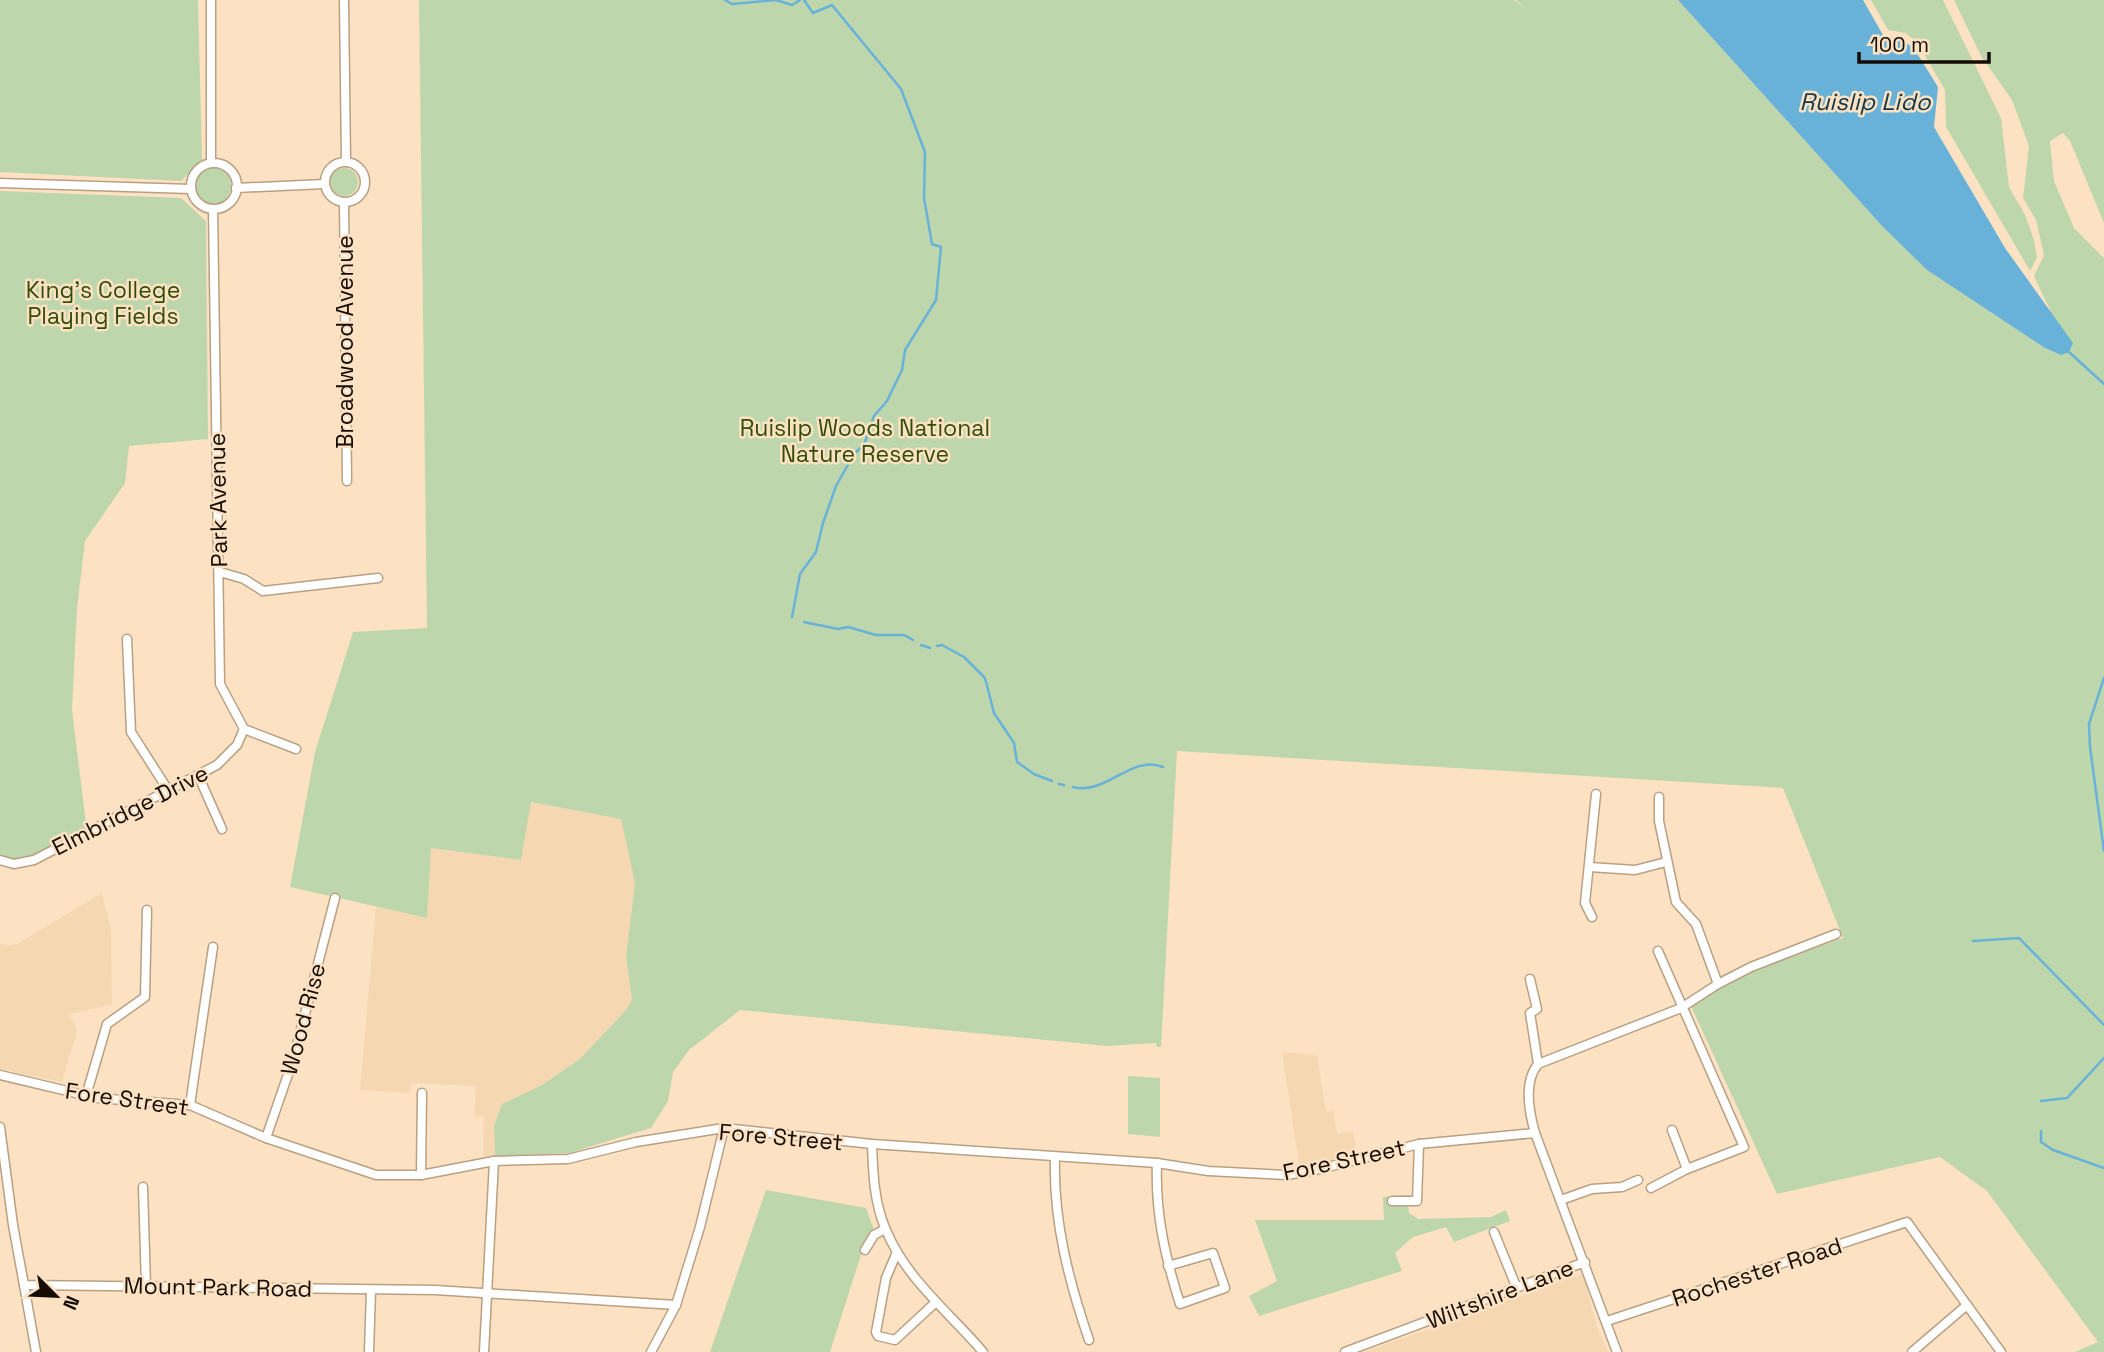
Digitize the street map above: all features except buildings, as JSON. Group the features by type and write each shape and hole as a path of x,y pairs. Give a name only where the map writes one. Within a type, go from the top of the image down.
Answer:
{"street":[{"path":"211,0 211,163"},
{"path":"344,0 346,161"},
{"path":"346,161 360,169 365,183 359,196 344,202 330,196 324,184 328,170 333,165 346,161"},
{"path":"211,163 218,163 230,169 236,188 231,201 213,209 198,203 191,189 193,175 198,169 211,163"},
{"path":"0,183 191,189"},
{"path":"236,188 324,184"},
{"name":"Broadwood Avenue","path":"344,202 347,481"},
{"name":"Park Avenue","path":"213,209 220,684 243,729"},
{"path":"220,572 244,579 263,591 378,578"},
{"path":"127,639 131,732 168,790"},
{"path":"243,729 296,748"},
{"name":"Elmbridge Drive","path":"0,860 14,864 34,860 217,765 237,745 243,729"},
{"path":"198,775 222,830"},
{"path":"1592,917 1585,903 1596,794"},
{"path":"1659,797 1659,821 1676,902 1696,924 1718,984"},
{"path":"1589,867 1635,870 1666,862"},
{"name":"Wood Rise","path":"266,1139 293,1060 335,898"},
{"path":"86,1096 107,1024 145,997 147,910"},
{"path":"1530,979 1537,1009 1530,1013 1538,1064 1681,1008 1718,984 1752,967 1836,934"},
{"path":"190,1105 213,947"},
{"path":"1651,1188 1687,1169 1744,1147 1658,951"},
{"name":"Wiltshire Lane","path":"1345,1352 1585,1262 1530,1117 1530,1082 1532,1072 1538,1064"},
{"name":"Fore Street","path":"0,1075 86,1096 190,1105 266,1139 376,1175 421,1175 494,1161 568,1159 636,1142 724,1128 872,1144 1157,1163 1219,1172 1287,1175 1419,1144 1535,1133"},
{"path":"421,1175 422,1093"},
{"path":"0,1127 36,1352"},
{"path":"651,1352 676,1305 700,1227 724,1128"},
{"path":"1672,1130 1687,1169"},
{"path":"872,1144 874,1186 885,1229 897,1252 906,1267 936,1302 984,1352"},
{"path":"1392,1201 1417,1201 1419,1144"},
{"path":"1055,1158 1054,1186 1062,1239 1069,1275 1089,1340"},
{"path":"484,1352 494,1161"},
{"path":"1157,1163 1156,1188 1161,1236 1168,1266 1180,1304 1225,1288 1213,1253 1168,1266"},
{"path":"1561,1200 1592,1189 1622,1188 1638,1180"},
{"path":"143,1187 146,1286"},
{"name":"Rochester Road","path":"1607,1321 1907,1222 1967,1305"},
{"path":"865,1250 874,1235 885,1229"},
{"path":"1494,1232 1516,1286"},
{"path":"897,1252 886,1278 876,1332 878,1336 895,1340 936,1302"},
{"path":"1585,1262 1617,1352"},
{"name":"Mount Park Road","path":"24,1285 487,1292 676,1305"},
{"path":"369,1352 371,1290"},
{"path":"1912,1352 1967,1305 2001,1352"}],"shaded area":[{"path":"530,802 621,819 635,883 626,957 632,1000 581,1058 542,1085 502,1104 494,1126 495,1156 483,1156 484,1117 474,1116 476,1086 411,1083 411,1093 360,1090 376,907 427,918 431,848 521,860"},
{"path":"102,893 111,931 112,1004 67,1015 74,1022 77,1031 62,1082 0,1069 0,943 6,946 17,944"},
{"path":"1282,1052 1317,1055 1326,1112 1333,1111 1337,1134 1353,1131 1356,1151 1316,1167 1300,1170"},
{"path":"1583,1274 1596,1325 1608,1352 1364,1352"}],"green space":[{"path":"0,0 198,0 202,160 181,181 0,172"},
{"name":"Ruislip Woods National Nature Reserve","path":"419,0 1514,0 1529,11 1516,0 1678,0 1883,227 1927,270 2045,348 2061,355 2050,310 2034,276 2044,255 2036,220 2023,198 2029,146 2012,100 1981,56 1954,0 2104,0 2104,223 2070,141 2063,133 2050,141 2054,181 2074,228 2104,258 2104,1352 2075,1352 2098,1342 1987,1191 1940,1157 1777,1194 1691,1006 1723,982 1843,938 1783,788 1177,751 1161,1047 1157,1047 1156,1043 1107,1046 740,1010 689,1050 673,1072 668,1101 651,1128 569,1153 495,1156 494,1126 502,1104 542,1085 581,1058 632,1000 626,957 635,883 621,819 531,802 521,860 431,848 427,918 290,887 315,752 353,632 427,628"},
{"path":"1871,0 1943,0 2001,118 2009,187 2025,215 2034,240 2037,258 2030,271 1946,127 1945,90 1917,42 1905,33 1888,30"},
{"path":"213,168 225,174 231,186 225,198 213,204 201,198 195,186 201,174"},
{"path":"344,168 354,172 358,182 354,192 344,196 334,192 330,182 334,172"},
{"name":"King's College Playing Fields","path":"0,191 181,198 206,221 208,439 129,446 125,483 85,541 77,608 72,710 87,832 21,864 0,860"},
{"path":"1128,1076 1160,1078 1160,1137 1128,1134"},
{"path":"766,1190 866,1208 874,1230 866,1239 830,1352 710,1352"},
{"path":"1407,1195 1409,1213 1418,1219 1491,1217 1506,1210 1510,1221 1454,1242 1446,1227 1413,1237 1395,1253 1402,1271 1259,1316 1249,1296 1277,1281 1255,1220 1384,1220 1383,1197"}],"water":[{"name":"Ruislip Lido","path":"1678,0 1863,0 1883,35 1903,40 1915,50 1938,87 1934,127 2005,248 2073,343 2069,352 2061,355 2045,348 1927,270 1883,227"}],"waterway":[{"path":"725,0 732,4 776,0 792,5 800,0"},
{"path":"792,617 800,574 816,552 836,486 854,454 864,445 874,416 887,401 902,370 905,350 936,300 941,247 932,244 924,198 925,152 901,89 832,5 813,13 804,0"},
{"path":"2068,351 2104,384"},
{"path":"804,622 838,629 848,627 876,635 904,635 913,640"},
{"path":"921,645 930,648"},
{"path":"937,646 942,645 964,657 985,678 994,713 1014,743 1017,762 1034,774 1052,781"},
{"path":"2104,678 2089,724 2104,851"},
{"path":"1073,787 1096,786 1140,766 1151,764 1163,767"},
{"path":"1059,784 1064,785"},
{"path":"1973,941 2019,938 2104,1025"},
{"path":"2041,1101 2067,1098 2104,1058"},
{"path":"2041,1131 2041,1142 2053,1150 2104,1168"}]}
